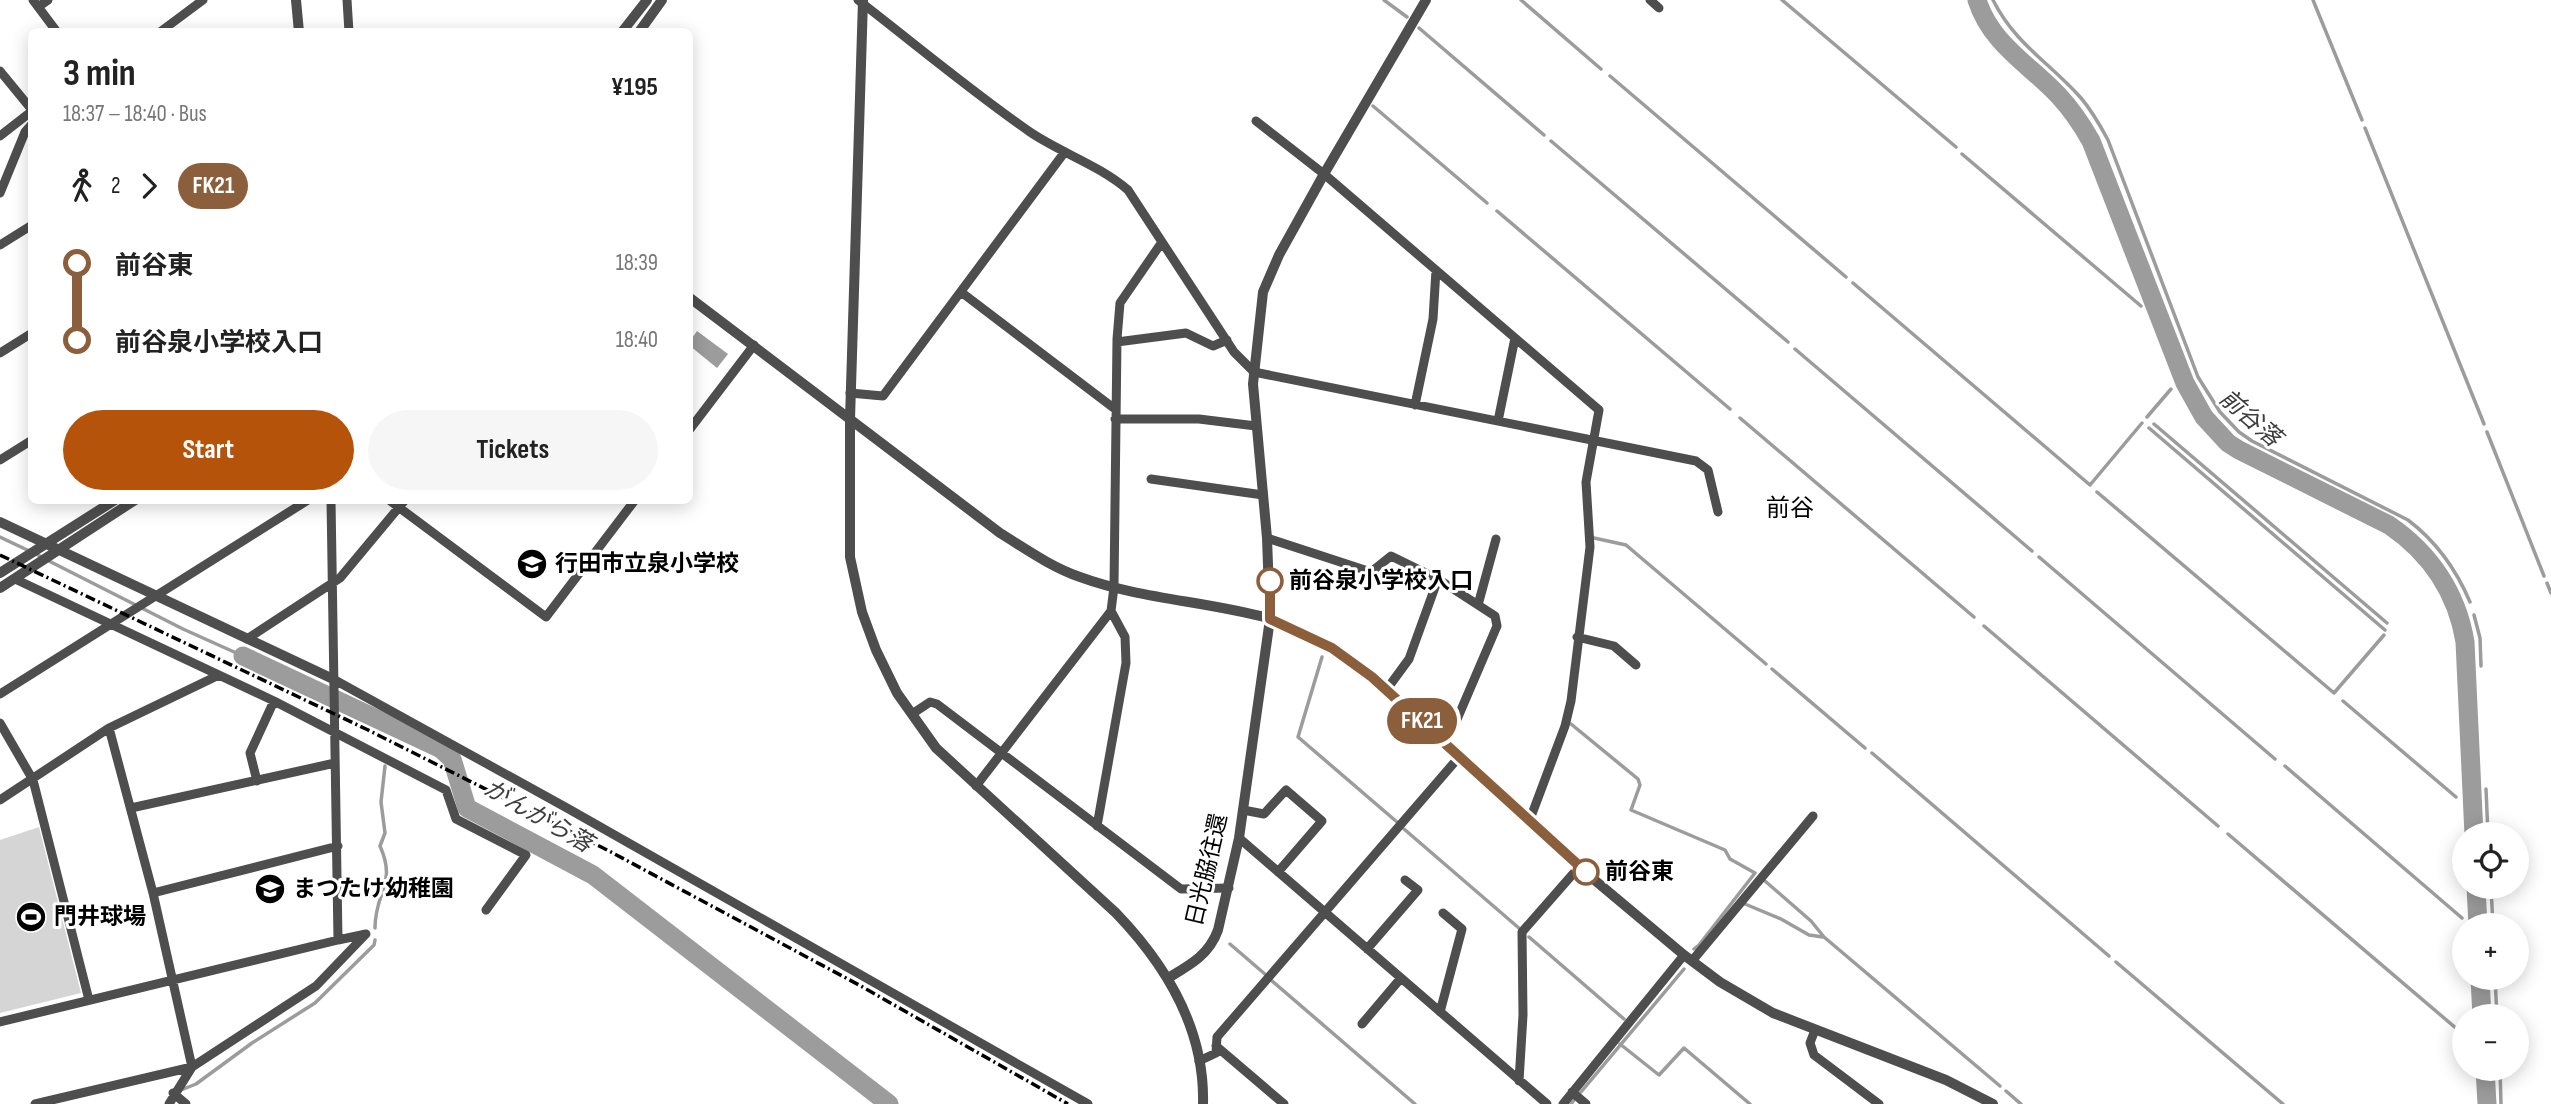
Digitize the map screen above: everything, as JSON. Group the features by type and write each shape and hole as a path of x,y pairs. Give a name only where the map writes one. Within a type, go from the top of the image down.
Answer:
{"street":[{"path":"48,0 36,4 54,28"},
{"path":"165,28 203,0"},
{"path":"296,0 299,28"},
{"path":"347,0 349,28"},
{"path":"625,28 647,0"},
{"path":"642,28 662,0"},
{"name":"日光脇往還","path":"1168,978 1203,955 1218,930 1239,838 1270,619 1267,538 1256,426 1254,372 1263,292 1279,255 1324,174 1426,0"},
{"path":"1650,0 1659,8"},
{"path":"861,1 1030,132 1116,180 1128,190 1227,340 1254,372 1696,461 1708,470 1718,512"},
{"path":"861,1 850,393 850,557 856,588 876,650 897,693 936,748 1116,913 1140,939 1168,978 1185,1011 1199,1061 1203,1104"},
{"path":"0,71 28,106"},
{"path":"0,136 28,114"},
{"path":"1256,121 1324,174 1599,410 1586,482 1590,547 1570,701 1565,726 1529,822"},
{"path":"0,193 28,129"},
{"path":"850,393 883,396 1064,153"},
{"path":"0,245 28,228"},
{"path":"976,786 1111,611 1114,587 1116,342 1120,303 1162,242"},
{"path":"1415,405 1433,319 1436,270"},
{"path":"961,292 1115,414 1199,419 1256,426"},
{"path":"693,300 1000,533 1054,565 1079,577 1114,587 1270,619 1332,648 1387,689 1579,867 1688,958 1743,997 1773,1013 1946,1080 1993,1104"},
{"path":"1116,342 1186,333 1213,346 1227,340"},
{"path":"0,353 28,336"},
{"path":"1498,421 1515,338"},
{"path":"693,425 754,345"},
{"path":"0,460 28,442"},
{"path":"1151,479 1263,495"},
{"path":"0,589 38,563 49,550 110,504"},
{"path":"0,572 27,557 49,550 128,504"},
{"path":"0,694 302,504"},
{"path":"331,504 338,940"},
{"path":"247,639 333,583 402,505 546,617 632,504"},
{"path":"0,522 49,550 157,596 333,679 567,808 1088,1104"},
{"path":"1267,538 1371,572 1391,556 1438,579 1495,616 1497,626 1446,745"},
{"path":"1478,605 1496,539"},
{"path":"15,579 274,701 446,790 456,819 527,855 486,910"},
{"path":"1387,689 1409,659 1438,579"},
{"path":"1097,826 1126,663 1125,637 1111,611"},
{"path":"1577,637 1614,646 1636,665"},
{"path":"0,800 109,728 219,675"},
{"path":"257,780 250,753 274,701"},
{"path":"912,714 930,702 937,704 1181,889 1229,888"},
{"path":"0,723 33,780 89,1000"},
{"path":"109,728 153,893 192,1067 173,1093 169,1104"},
{"path":"1199,1061 1216,1053 1217,1037 1460,757"},
{"path":"131,808 335,763"},
{"path":"1242,810 1264,814 1286,790 1322,821 1278,872"},
{"path":"1563,1104 1813,816"},
{"path":"1239,838 1547,1104"},
{"path":"153,893 338,846"},
{"path":"1519,1081 1523,1015 1522,932 1579,867"},
{"path":"1367,949 1418,890 1405,880"},
{"path":"1440,1012 1462,929 1443,913"},
{"path":"0,1022 366,934 316,986 192,1067 35,1104"},
{"path":"1362,1024 1401,978"},
{"path":"1815,1030 1810,1043 1814,1055 1880,1104"},
{"path":"1216,1046 1284,1104"},
{"path":"1572,1092 1586,1104"},
{"path":"173,1093 186,1104"}],"shaded area":[{"path":"697,331 728,354 717,368 693,348 693,337"},
{"name":"門井球場","path":"39,827 81,993 0,1013 0,840"}],"waterway":[{"path":"1384,0 1407,17"},
{"path":"1521,0 1601,69"},
{"path":"1782,0 1956,147"},
{"name":"前谷落","path":"1977,0 1983,15 2001,41 2059,96 2091,141 2185,383 2204,417 2228,443 2239,450 2389,525 2417,548 2439,576 2456,607 2465,642 2473,822"},
{"path":"1993,0 2022,41 2081,98 2105,134 2198,377 2220,412 2252,441 2408,520 2428,537 2445,557 2470,602"},
{"path":"2313,0 2362,120"},
{"path":"1419,28 1544,135"},
{"path":"1610,76 1846,277"},
{"path":"1373,106 1487,203"},
{"path":"2365,128 2484,424"},
{"path":"1551,141 1788,342"},
{"path":"1962,154 2141,306"},
{"path":"1497,211 1730,409"},
{"path":"1853,283 2090,485 2142,423"},
{"path":"1795,349 2032,551"},
{"path":"2147,417 2171,389"},
{"path":"1740,418 1974,617"},
{"path":"2154,424 2387,623"},
{"path":"2149,428 2385,630"},
{"path":"2487,432 2544,576"},
{"path":"2097,492 2334,693 2384,635"},
{"name":"がんがら落","path":"0,537 42,557"},
{"path":"1594,538 1626,545 1766,664"},
{"path":"2039,557 2275,759"},
{"name":"がんがら落","path":"49,561 183,629 243,656"},
{"path":"2547,583 2551,593"},
{"path":"2474,615 2480,638 2481,666"},
{"path":"1984,626 2218,826"},
{"name":"がんがら落","path":"243,656 441,749 452,759 467,808 593,875 889,1104"},
{"path":"1322,657 1298,737 1397,822"},
{"path":"1772,669 1865,748"},
{"path":"2343,701 2456,797"},
{"path":"1571,724 1638,779 1640,785 1631,810 1725,850 1730,859 1755,873 1694,949"},
{"path":"1872,753 2109,956"},
{"path":"375,928 378,905 386,879 385,859 380,846 385,833 381,802 385,766"},
{"path":"2285,766 2456,913"},
{"path":"2486,789 2487,822"},
{"path":"1404,829 1520,929"},
{"path":"2228,834 2452,1025"},
{"path":"1765,881 1811,921 1824,937 2000,1086"},
{"name":"前谷落","path":"2477,899 2477,913"},
{"path":"2492,899 2492,913"},
{"path":"1745,904 1781,919 1809,935 1823,937"},
{"path":"1529,937 1624,1019"},
{"path":"181,1090 196,1084 252,1043 315,1003 374,945 375,940"},
{"path":"1230,944 1266,975"},
{"path":"2116,962 2283,1104"},
{"path":"1581,1092 1684,969"},
{"path":"1271,980 1415,1104"},
{"name":"前谷落","path":"2481,990 2481,1004"},
{"path":"2496,990 2496,1004"},
{"path":"1620,1044 1659,1075 1684,1048 1750,1104"},
{"name":"前谷落","path":"2486,1081 2487,1104"},
{"path":"2500,1081 2501,1104"},
{"path":"2006,1091 2021,1104"},
{"path":"1571,1104 1574,1100"}],"railway":[{"path":"0,555 366,729 611,852 859,985 1068,1104"}],"bus line":[{"name":"FK21","path":"1270,581 1270,619 1332,648 1387,689 1586,872"}],"place":[{"name":"行田市立泉小学校","path":"532,564"},
{"name":"前谷泉小学校入口","path":"1270,581"},
{"name":"前谷東","path":"1586,872"},
{"name":"まつたけ幼稚園","path":"270,889"},
{"name":"門井球場","path":"31,917"}],"district":[{"name":"前谷","path":"1790,508"}]}
